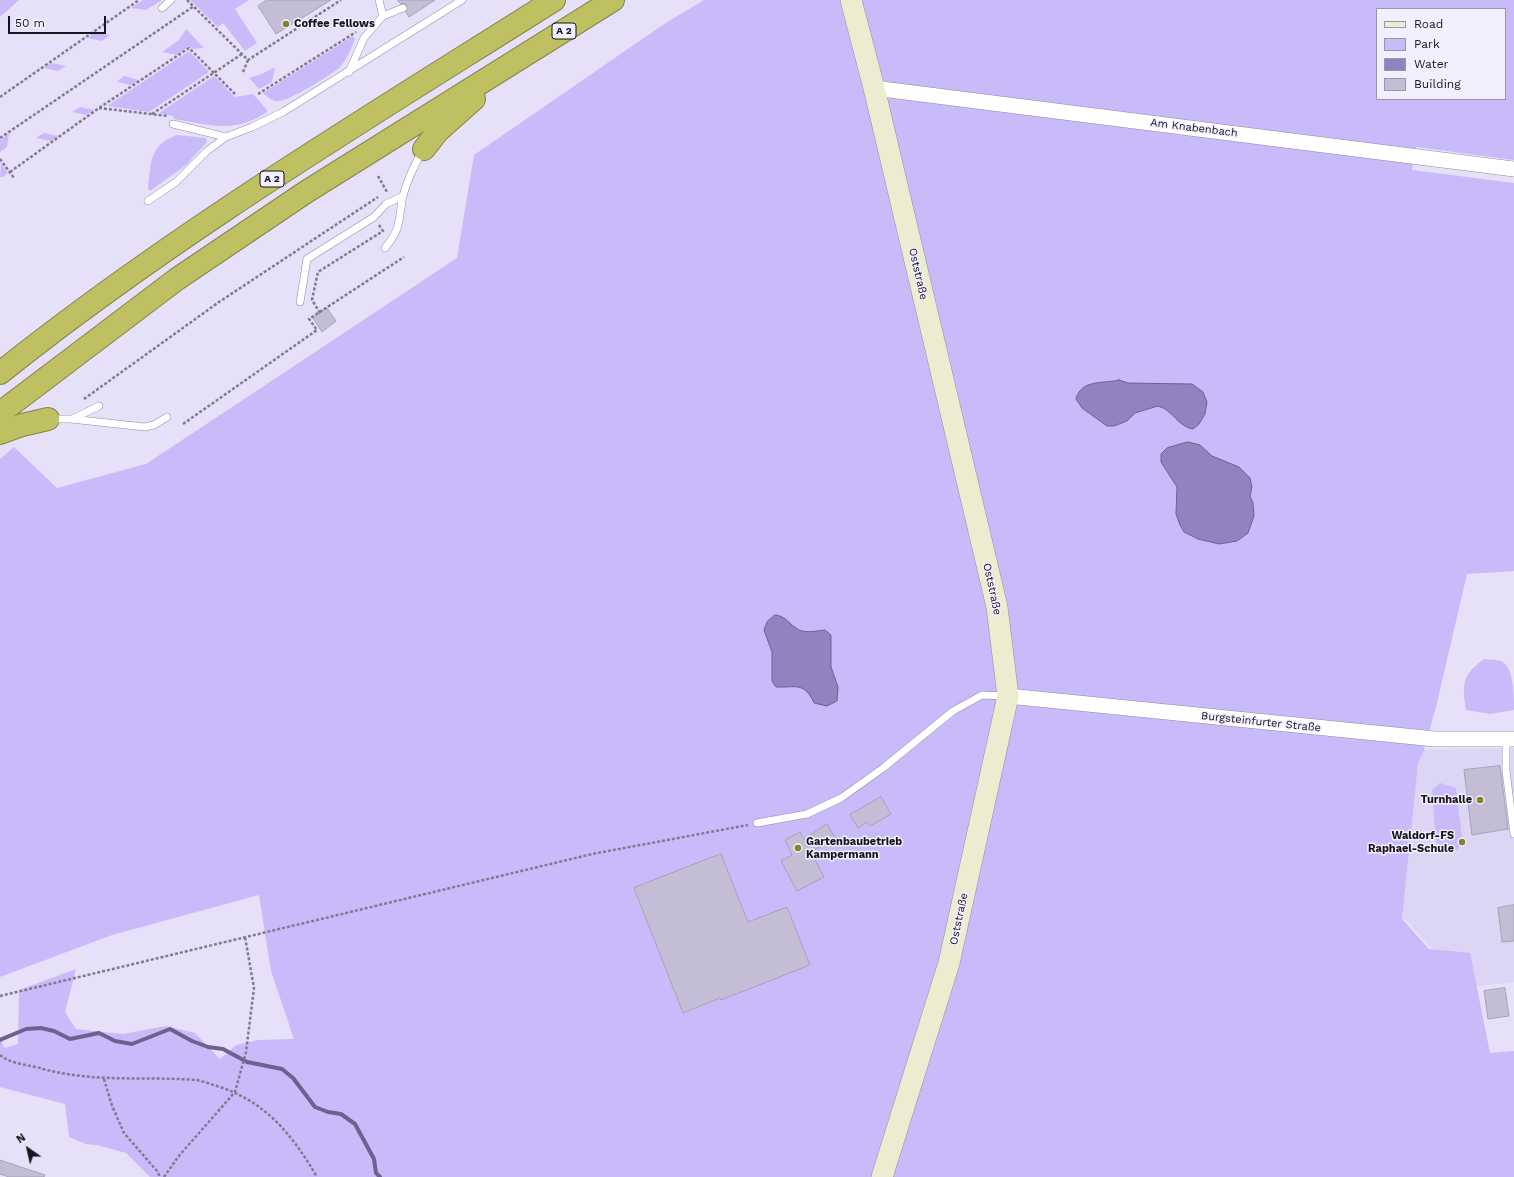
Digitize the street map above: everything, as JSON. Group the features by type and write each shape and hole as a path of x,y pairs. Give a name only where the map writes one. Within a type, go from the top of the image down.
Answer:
{"highway":[{"name":"A 2","path":"0,373 160,254 290,167 554,0"},
{"name":"A 2","path":"0,414 177,279 306,192 612,0"},
{"path":"424,149 438,131 515,62"},
{"path":"0,433 22,425 48,419"}],"street":[{"name":"Oststraße","path":"851,0 874,88 997,607 1008,696 949,963 882,1177"},
{"name":"Am Knabenbach","path":"874,88 1514,169"},
{"name":"Burgsteinfurter Straße","path":"1008,696 1435,739 1510,739"}],"lane":[{"path":"162,8 172,0"},
{"path":"378,0 383,16"},
{"path":"148,201 176,182 207,151 226,137 252,127 283,112 462,0"},
{"path":"349,72 364,38 383,16 403,8"},
{"path":"173,124 226,137"},
{"path":"385,248 395,237 400,222 403,196 414,167 424,149"},
{"path":"300,302 307,259 374,217 386,204 403,196"},
{"path":"72,419 99,406"},
{"path":"48,419 72,419 145,427 154,425 167,417"},
{"path":"757,823 807,814 841,798 883,768 953,711 982,695 1008,696"},
{"path":"1510,739 1506,771 1514,834"}],"path":[{"path":"0,97 139,0"},
{"path":"187,0 248,60"},
{"path":"243,72 248,60 341,0"},
{"path":"0,138 177,16 194,6"},
{"path":"258,94 356,32 370,31"},
{"path":"10,172 99,108 190,48 235,94"},
{"path":"152,114 242,54"},
{"path":"99,108 168,116 173,124"},
{"path":"0,159 14,178"},
{"path":"84,399 219,302 366,204 388,191 378,176"},
{"path":"320,312 312,300 318,272 382,231 366,204"},
{"path":"183,424 317,330 309,319 404,257"},
{"path":"0,996 592,854 757,823"},
{"path":"164,1177 178,1157 235,1092 246,1052 254,988 245,937"},
{"path":"0,1061 1,1056 66,1075 104,1079 198,1080 235,1092 270,1114 288,1134 317,1177"},
{"path":"104,1079 113,1108 124,1133 157,1171 160,1177"},
{"path":"113,1108 114,1116"}],"shaded area":[{"name":"Waldorf-FS Raphael-Schule","path":"1514,748 1514,982 1471,987 1449,968 1406,920 1402,919 1418,764 1424,750"}],"green space":[{"path":"0,0 19,0 0,17"},
{"path":"143,0 162,0 146,10 131,8"},
{"path":"190,0 249,0 235,9 257,43 245,51 223,23 218,27"},
{"path":"704,0 1514,0 1514,160 1416,147 1412,170 1514,183 1514,571 1467,574 1436,707 1424,750 1418,764 1402,919 1429,949 1470,953 1490,1053 1514,1051 1514,1177 150,1177 126,1153 97,1145 86,1144 69,1137 65,1104 0,1087 0,1037 4,1048 18,1044 19,990 76,969 65,1012 76,1029 123,1034 166,1026 195,1033 220,1059 236,1045 258,1040 294,1039 271,971 259,895 112,935 0,977 0,459 14,447 57,488 146,464 457,258 474,155 664,24"},
{"path":"186,29 204,48 192,49 189,46 177,55 162,52 179,40"},
{"path":"95,32 110,35 102,41 88,38"},
{"path":"353,36 355,39 342,65 319,82 291,97 279,101 269,98 263,93"},
{"path":"189,51 209,72 149,112 107,106"},
{"path":"51,63 66,66 58,71 44,68"},
{"path":"275,67 272,82 259,89 249,78 262,74"},
{"path":"124,76 139,80 131,85 117,82"},
{"path":"214,76 235,97 253,94 267,110 267,112 244,123 222,126 174,119 173,116 159,113"},
{"path":"80,107 94,110 86,115 72,112"},
{"path":"9,133 7,147 0,152 0,140"},
{"path":"44,133 58,136 51,141 36,138"},
{"path":"177,135 206,138 207,142 186,165 150,191 148,188 153,156 161,144"},
{"path":"1,163 8,173 3,177 0,177"},
{"path":"1484,659 1501,661 1509,669 1514,697 1514,710 1490,714 1466,710 1464,693 1465,681 1471,670"},
{"path":"1440,783 1456,788 1462,838 1458,850 1446,852 1436,843 1432,790"}],"water":[{"path":"1119,380 1128,383 1192,384 1203,392 1207,402 1205,414 1199,424 1193,429 1183,425 1168,411 1158,406 1135,413 1127,421 1114,426 1107,426 1082,408 1076,399 1083,388 1088,385"},
{"path":"1188,442 1200,445 1212,456 1239,467 1250,478 1252,487 1250,496 1253,503 1254,516 1248,533 1237,541 1219,544 1198,539 1184,532 1180,525 1176,514 1177,487 1161,462 1161,454 1167,448"},
{"path":"775,615 784,618 799,630 810,632 825,630 831,635 831,667 838,687 837,701 827,706 814,703 807,691 798,687 776,687 772,681 772,652 764,630 767,622"}],"building":[{"path":"267,0 331,0 276,34 258,6"},
{"path":"398,0 435,0 409,17 406,12 407,6 404,3 401,4"},
{"path":"327,308 336,321 322,332 313,318"},
{"name":"Turnhalle","path":"1500,766 1508,829 1472,835 1464,770"},
{"path":"881,797 891,814 870,826 867,822 858,828 850,815"},
{"path":"827,824 835,838 811,852 824,877 797,891 781,861 792,855 785,840 800,832 804,839"},
{"path":"721,854 748,922 787,907 810,965 721,1000 720,998 683,1013 634,888"},
{"path":"1514,905 1514,941 1502,942 1498,908"},
{"path":"1505,988 1509,1016 1488,1019 1484,991"},
{"path":"0,1160 45,1175 44,1177 9,1177 0,1174"}],"waterway":[{"path":"0,1040 26,1029 41,1028 54,1031 70,1039 99,1033 115,1041 132,1044 170,1029 192,1041 208,1047 223,1049 247,1062 282,1069 293,1078 315,1107 328,1112 341,1114 355,1124 374,1159 376,1173 380,1177"}],"place":[{"name":"Coffee Fellows","path":"286,24"},
{"name":"Turnhalle","path":"1480,800"},
{"name":"Waldorf-FS Raphael-Schule","path":"1462,842"},
{"name":"Gartenbaubetrieb Kampermann","path":"798,848"}]}
